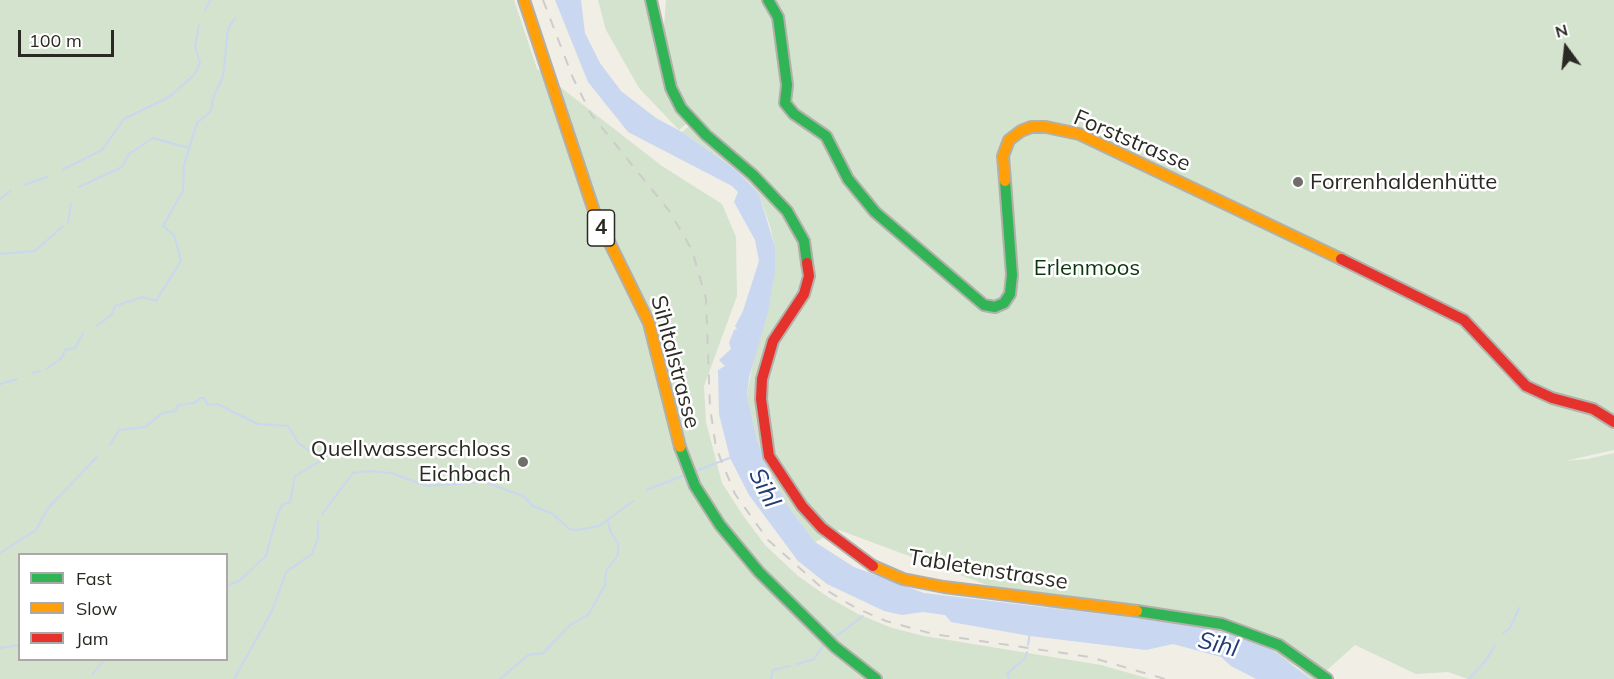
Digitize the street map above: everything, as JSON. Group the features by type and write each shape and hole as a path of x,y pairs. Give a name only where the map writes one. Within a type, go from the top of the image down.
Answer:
{"street":[{"name":"Sihltalstrasse","path":"524,0 591,204 635,290 649,323 681,453 699,492 725,533 759,572 835,647 876,679"},
{"name":"Tabletenstrasse","path":"651,0 671,87 681,108 706,135 753,175 787,211 804,242 809,276 804,294 773,341 762,379 761,399 769,456 802,506 822,528 866,563 903,579 953,589 1157,613 1222,624 1279,645 1327,679"},
{"name":"Forststrasse","path":"768,0 778,17 787,85 785,103 794,114 826,136 848,179 875,212 984,305 995,307 1004,303 1010,294 1012,275 1003,156 1009,140 1021,131 1031,127 1046,127 1079,134 1447,310 1464,320 1526,386 1552,398 1593,410 1614,422"}],"green space":[{"path":"0,0 514,0 537,69 662,166 722,204 736,237 737,296 704,386 706,422 722,483 765,545 798,576 828,597 858,614 892,628 924,636 1101,665 1150,679 0,679"},
{"path":"598,0 649,0 671,92 690,121 679,130 639,88 606,30"},
{"name":"Erlenmoos","path":"666,0 1614,0 1614,450 1565,461 1614,453 1614,679 1468,679 1448,672 1416,674 1355,645 1317,679 1311,679 1297,667 1245,637 1185,624 1049,608 839,530 815,542 788,506 770,473 757,440 747,395 775,247 770,226 759,194 736,170 682,132 696,120 683,104 663,40"}],"water":[{"name":"Sihl","path":"555,0 581,0 585,33 600,63 621,91 656,118 682,132 736,170 759,194 775,247 775,271 768,312 749,378 747,395 757,440 770,473 788,506 815,542 854,567 924,593 1185,624 1245,637 1264,644 1311,679 1256,679 1231,666 1221,657 1173,644 1146,650 1030,636 951,622 945,615 923,612 902,615 884,611 827,584 798,561 749,495 730,458 719,414 718,370 725,366 719,360 731,349 729,343 734,330 737,329 735,326 743,311 759,261 755,240 734,202 738,192 732,186 628,132 588,82"}],"waterway":[{"path":"205,11 210,0"},
{"path":"97,326 112,314 115,306 142,297 156,301 181,261 174,235 163,226 183,191 184,165 197,123 211,111 213,98 223,77 228,29 235,18"},
{"path":"62,170 102,150 124,119 169,97 195,74 200,63 195,46 199,25"},
{"path":"79,187 122,167 129,154 153,138 189,148"},
{"path":"24,185 47,177"},
{"path":"0,199 11,190"},
{"path":"68,223 71,204"},
{"path":"0,254 35,251 63,226"},
{"path":"46,369 61,359 65,350 75,348 83,333"},
{"path":"33,373 40,371"},
{"path":"0,384 17,379"},
{"path":"110,445 119,430 145,427 162,413 175,411 178,405 194,403 204,398 208,405 217,404 258,424 288,426 299,444 325,460"},
{"path":"0,553 36,530 48,508 97,457"},
{"path":"693,472 732,457"},
{"path":"228,585 239,581 266,556 277,516 282,505 290,502 295,476 322,460"},
{"path":"322,514 353,473 369,471 391,473 427,486 485,482 523,496 533,506 553,514 569,529 577,530 599,526 633,501"},
{"path":"646,490 685,475"},
{"path":"234,679 272,611 286,572 312,554 318,538 318,522"},
{"path":"500,679 528,655 543,653 570,625 588,615 605,585 606,571 618,555 618,543 610,531 608,522"},
{"path":"1503,633 1510,628 1519,608"},
{"path":"834,638 863,616"},
{"path":"1028,645 1030,633"},
{"path":"0,648 18,645"},
{"path":"1469,679 1487,659 1495,645"},
{"path":"797,664 814,659 823,646"},
{"path":"1009,679 1007,674 1025,658 1027,652"},
{"path":"92,675 103,661"},
{"path":"771,679 773,670 790,666"}],"railway":[{"path":"543,0 573,78 591,114 670,212 692,250 706,299 710,407 716,448 735,494 768,540 821,587 856,608 886,621 933,634 1090,657 1165,679"}],"traffic: fast":[{"path":"651,0 671,88 681,108 706,135 753,175 787,211 804,241 807,263"},
{"path":"768,0 778,17 787,85 785,103 794,114 826,136 848,179 875,212 984,305 995,307 1004,303 1010,294 1012,275 1005,181"},
{"path":"680,447 695,486 720,525 759,572 835,647 876,679"},
{"path":"1137,611 1222,624 1279,645 1327,679"}],"traffic: slow":[{"path":"524,0 594,211 649,323 680,447"},
{"path":"1005,181 1003,156 1009,140 1021,131 1031,127 1046,127 1079,134 1341,259"},
{"path":"873,566 903,579 944,587 1137,611"}],"traffic: jam":[{"path":"1341,259 1464,320 1526,386 1552,398 1593,409 1614,422"},
{"path":"807,263 809,276 804,294 773,341 762,379 761,399 769,456 802,506 822,528 873,566"}],"place":[{"name":"Forrenhaldenhütte","path":"1298,182"},
{"name":"Quellwasserschloss Eichbach","path":"523,462"}]}
